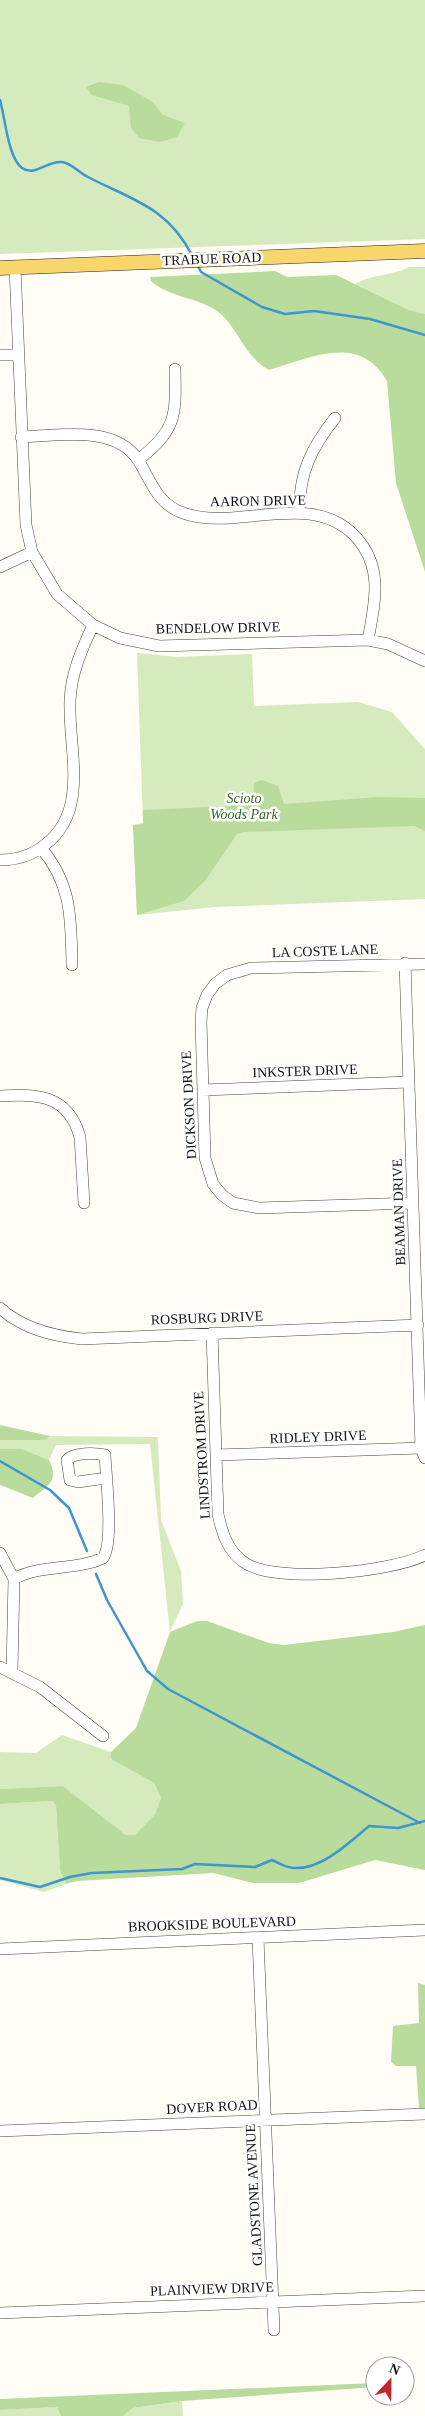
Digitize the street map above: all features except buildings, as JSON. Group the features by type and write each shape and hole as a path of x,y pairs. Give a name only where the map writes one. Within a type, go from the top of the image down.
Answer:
{"main road":[{"name":"TRABUE ROAD","path":"0,268 425,252"}],"street":[{"name":"BENDELOW DRIVE","path":"15,267 20,437 26,525 32,552 57,594 93,625 120,638 159,646 368,640 388,644 425,661"},
{"path":"0,356 18,355"},
{"path":"138,460 163,438 174,417 175,369"},
{"path":"300,513 299,494 306,463 318,439 335,418"},
{"name":"AARON DRIVE","path":"20,437 100,436 124,446 138,460 158,497 183,513 207,517 300,513 332,519 341,524 356,537 373,564 377,587 368,640"},
{"path":"0,567 32,552"},
{"path":"0,860 17,858 41,848 58,833 72,805 70,700 76,663 93,625"},
{"path":"41,848 57,868 66,890 71,916 72,964"},
{"name":"BEAMAN DRIVE","path":"404,963 423,1453"},
{"name":"LA COSTE LANE","path":"227,975 251,968 425,964"},
{"name":"DICKSON DRIVE","path":"227,975 215,984 207,994 202,1008 201,1022 205,1158 213,1184 222,1195 233,1202 259,1208 413,1203"},
{"name":"INKSTER DRIVE","path":"203,1090 409,1082"},
{"path":"0,1096 39,1096 54,1101 68,1112 78,1128 80,1136 84,1203"},
{"name":"ROSBURG DRIVE","path":"2,1310 41,1332 82,1339 418,1325"},
{"name":"LINDSTROM DRIVE","path":"212,1333 218,1514 222,1534 232,1552 243,1562 258,1570 288,1574 375,1570 425,1555"},
{"name":"RIDLEY DRIVE","path":"216,1455 423,1453"},
{"path":"14,1579 26,1574 77,1566 102,1558 108,1545 106,1478"},
{"path":"0,1553 14,1579 12,1671"},
{"path":"0,1667 12,1671 59,1700 103,1736"},
{"name":"BROOKSIDE BOULEVARD","path":"0,1949 425,1930"},
{"name":"GLADSTONE AVENUE","path":"258,1938 274,2330"},
{"name":"DOVER ROAD","path":"0,2131 425,2114"},
{"name":"PLAINVIEW DRIVE","path":"0,2313 425,2296"}],"green space":[{"path":"0,0 425,0 425,239 0,254"},
{"path":"99,82 123,85 153,102 163,115 185,123 177,137 160,142 139,138 131,128 129,106 92,95 86,87"},
{"path":"409,267 425,267 425,314 409,310 355,284 368,278"},
{"path":"275,271 287,277 336,275 409,310 425,314 425,572 396,483 387,381 376,366 363,357 349,353 334,353 301,359 269,370 254,359 221,314 204,304 159,287 151,281 150,277"},
{"name":"Scioto Woods Park","path":"137,653 176,657 252,654 254,706 358,702 392,712 425,749 425,899 215,907 137,915 133,825 143,823"},
{"path":"262,780 278,786 284,804 378,797 425,798 425,831 414,826 244,832 237,834 205,881 184,901 137,915 133,825 143,824 143,810 253,805 254,783"},
{"path":"0,1425 50,1436 45,1440 0,1440"},
{"path":"50,1436 158,1437 161,1520 181,1571 183,1604 170,1632 150,1444 56,1445 49,1460 22,1449 0,1449 0,1440 45,1440"},
{"path":"0,1449 22,1449 49,1460 53,1473 51,1482 33,1498 0,1485"},
{"path":"197,1621 207,1621 269,1643 284,1645 393,1632 425,1625 425,1870 375,1860 299,1883 253,1883 213,1873 77,1881 66,1884 60,1870 56,1805 52,1801 0,1804 0,1789 63,1786 126,1835 135,1835 155,1814 161,1798 154,1783 111,1759 111,1752 136,1728 170,1632"},
{"path":"62,1735 111,1752 111,1759 154,1783 161,1798 155,1814 135,1835 126,1835 63,1786 0,1789 0,1752 36,1753"},
{"path":"52,1801 56,1805 60,1870 66,1884 44,1892 0,1880 0,1804"},
{"path":"418,1983 425,1985 425,2108 419,2108 416,2066 396,2066 391,2062 393,2026 419,2023"},
{"path":"365,2383 365,2388 182,2401 133,2408 123,2416 61,2416 57,2407 0,2410 0,2399"},
{"path":"182,2401 183,2416 123,2416 133,2408"},
{"path":"57,2407 61,2416 0,2416 0,2410"}],"waterway":[{"path":"0,100 10,147 13,156 22,168 32,171 57,162 69,164 88,177 147,206 171,225 192,255"},
{"path":"197,264 201,272 262,307 285,314 314,311 370,319 425,335"},
{"path":"0,1461 50,1490 69,1508 87,1551"},
{"path":"96,1574 107,1600 147,1671 168,1689 420,1823"},
{"path":"0,1878 40,1887 70,1877 92,1873 182,1869 195,1864 255,1867 272,1860 288,1867 304,1867 314,1865 334,1854 369,1826 398,1828 425,1821"}]}
